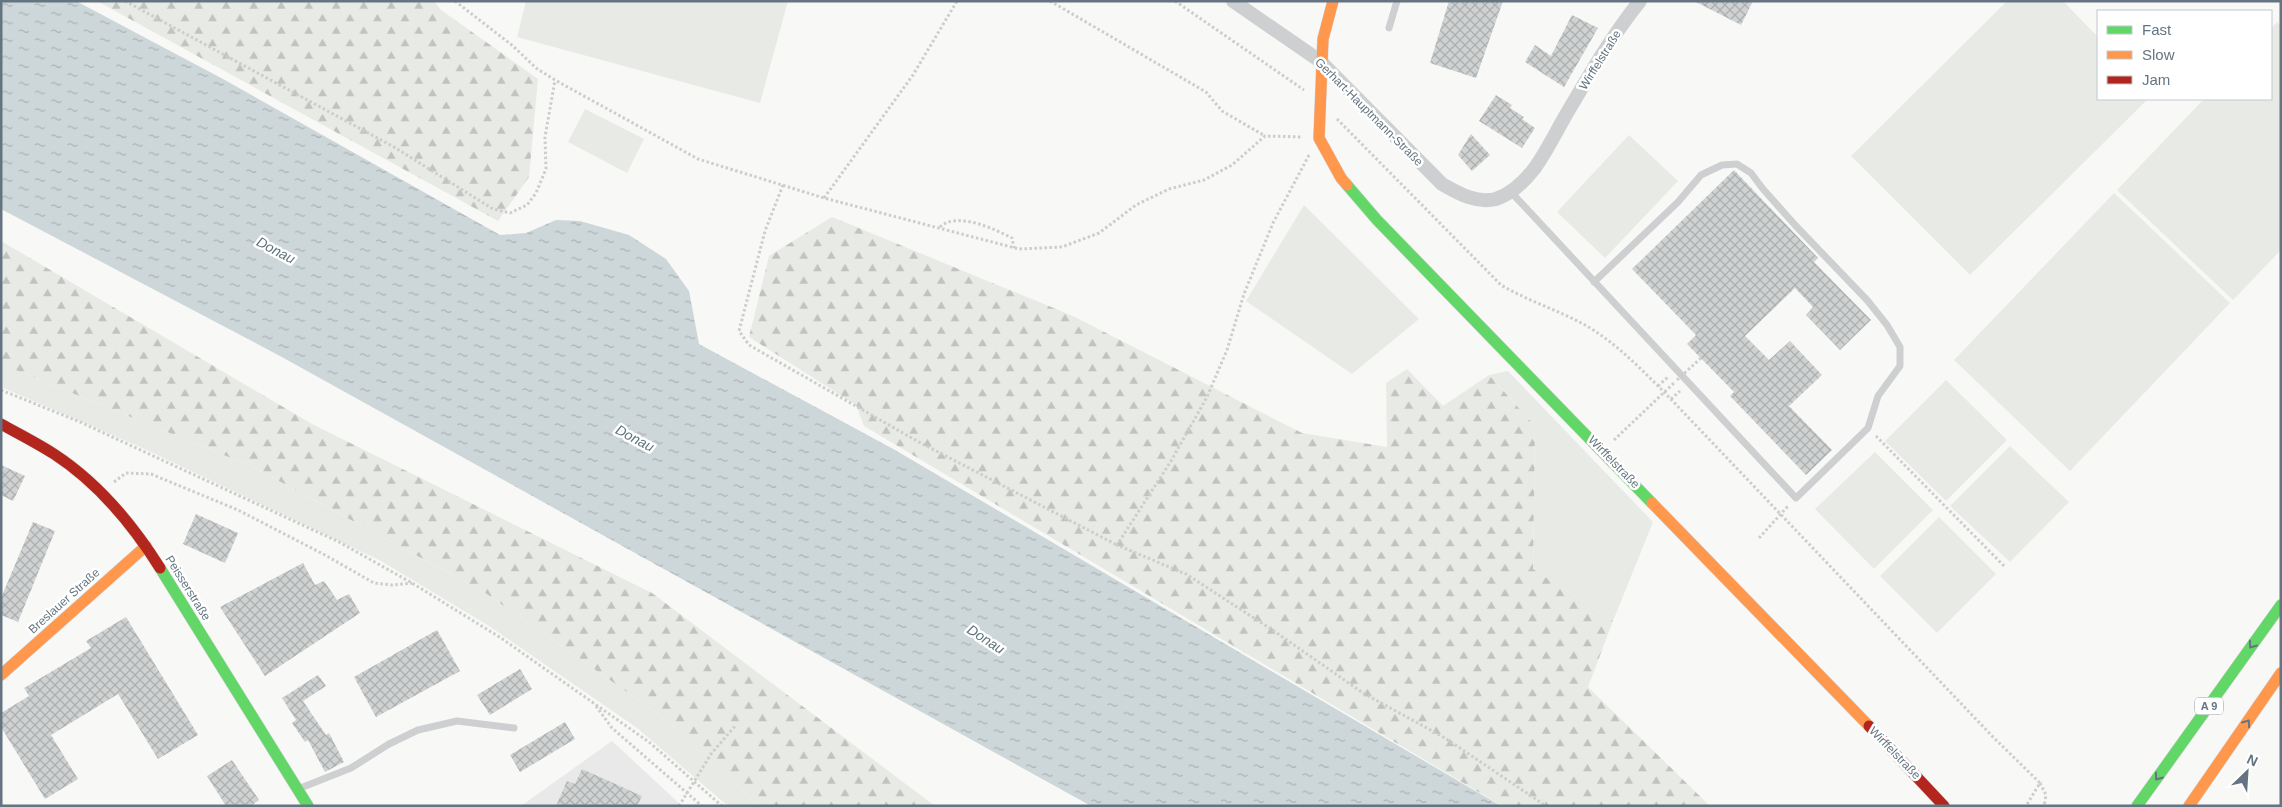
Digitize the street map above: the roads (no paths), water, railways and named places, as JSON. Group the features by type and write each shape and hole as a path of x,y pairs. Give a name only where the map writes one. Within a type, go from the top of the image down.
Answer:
{"main road":[{"path":"1320,61 1322,39 1333,1"},
{"name":"Wirffelstraße","path":"1320,61 1318,138 1341,178 1377,220 1916,774 1944,806"},
{"name":"Peisserstraße","path":"1,424 27,437 55,455 101,492 146,546 308,806"},
{"name":"Breslauer Straße","path":"1,676 146,546"},
{"name":"A 9","path":"2137,806 2281,605"},
{"path":"2189,806 2281,673"}],"street":[{"name":"Gerhart-Hauptmann-Straße","path":"1233,1 1320,61 1442,184 1459,194 1476,199 1495,199 1511,192"},
{"name":"Wirffelstraße","path":"1511,192 1535,168 1596,64 1625,19 1640,1"}],"lane":[{"path":"1389,28 1397,1"},
{"path":"1511,192 1594,282 1796,498 1868,428 1878,396 1900,366 1900,347 1887,325 1867,300 1763,190 1752,173 1737,164 1722,165 1701,175 1678,202 1594,282"},
{"path":"297,789 351,768 389,744 418,730 457,720 514,728"}],"water":[{"name":"Donau","path":"1,1 76,1 223,79 500,235 526,233 556,220 580,221 629,235 666,259 689,291 699,344 895,450 1501,806 1091,806 280,356 1,209"}]}
